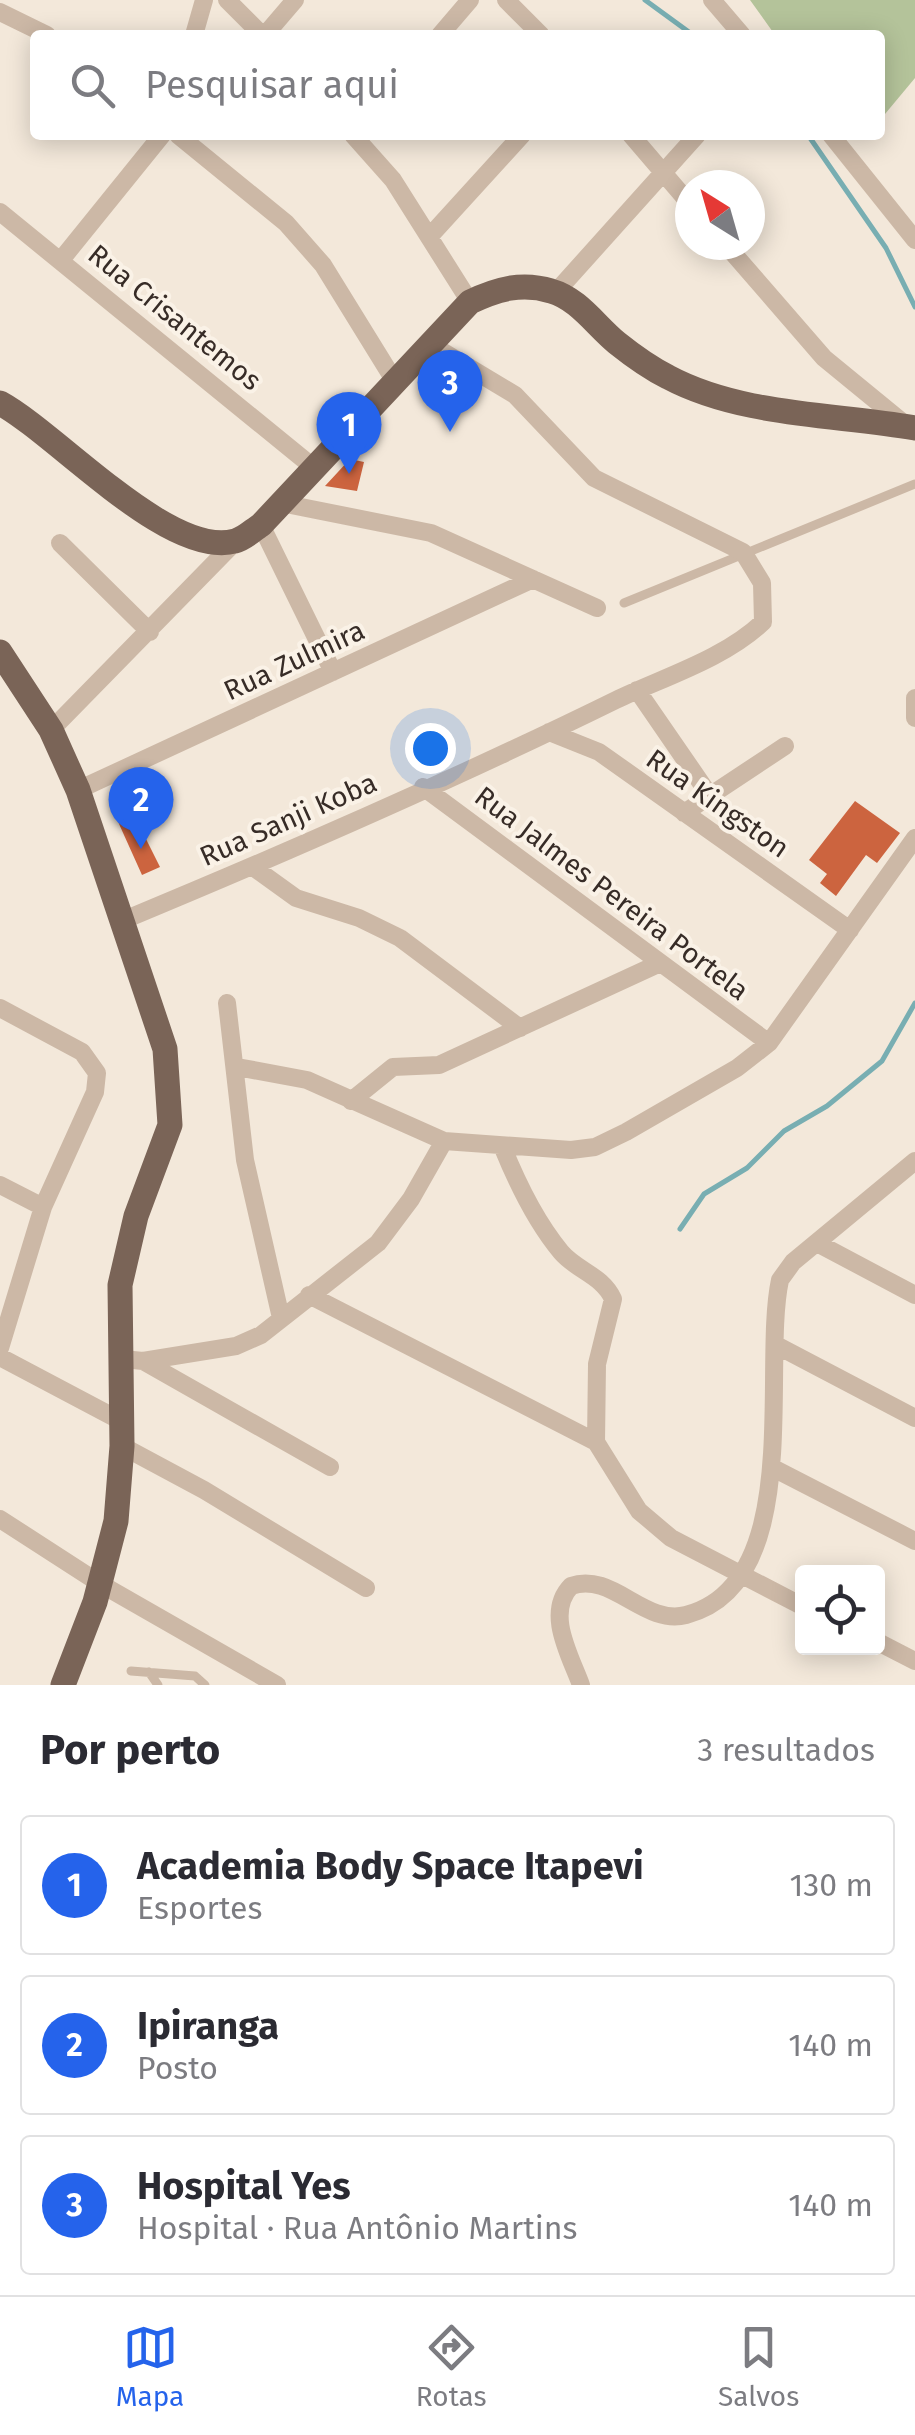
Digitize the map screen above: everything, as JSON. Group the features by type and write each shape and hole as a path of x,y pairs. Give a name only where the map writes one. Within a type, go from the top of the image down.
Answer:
{"main road":[{"path":"0,403 164,525 212,542 236,541 261,525 470,302 498,289 532,286 556,292 578,305 616,342 692,388 748,404 911,427"},
{"path":"0,418 46,435"},
{"path":"0,652 51,730 78,790 164,1049 170,1126 126,1250 120,1285 133,1360 122,1434 116,1521 64,1685"}],"street":[{"path":"195,30 204,0"},
{"path":"227,0 258,30"},
{"path":"268,30 296,0"},
{"path":"444,30 470,0"},
{"path":"506,0 536,30"},
{"path":"712,0 738,30"},
{"path":"0,12 37,30"},
{"path":"62,260 158,140"},
{"path":"184,140 286,223 323,265 394,380"},
{"path":"358,140 393,180 470,302"},
{"path":"430,236 517,140"},
{"path":"634,140 675,187"},
{"path":"556,292 693,140"},
{"path":"835,140 915,240"},
{"name":"Rua Crisantemos","path":"0,212 313,466"},
{"path":"739,260 824,358 911,427"},
{"path":"430,344 515,395 594,478 743,552"},
{"path":"281,503 431,533 597,608"},
{"path":"261,525 333,672"},
{"path":"51,730 236,541"},
{"path":"60,542 150,632"},
{"name":"Rua Sanji Koba","path":"124,920 252,867 732,646 763,622 762,583 743,552"},
{"name":"Rua Zulmira","path":"78,790 533,579"},
{"path":"637,690 710,796"},
{"path":"915,698 915,718"},
{"name":"Rua Kingston","path":"549,732 583,742 850,930"},
{"path":"684,813 785,746"},
{"name":"Rua Jalmes Pereira Portela","path":"423,787 768,1043"},
{"path":"237,1067 307,1080 444,1141 504,1148 595,1147 737,1068 768,1043 915,838"},
{"path":"252,867 296,898 359,918 400,938 520,1028"},
{"path":"351,1101 393,1068 438,1065 658,964"},
{"path":"227,1003 245,1160 281,1318"},
{"path":"0,1008 82,1052 97,1073 95,1092 43,1208 0,1348"},
{"path":"133,1360 236,1346 261,1335 378,1243 411,1199 444,1141"},
{"path":"504,1148 518,1186 562,1254 600,1280 614,1299 597,1364 596,1442"},
{"path":"581,1685 561,1630 559,1609 571,1586 594,1582 656,1613 683,1616 712,1602 742,1576 773,1468 780,1280 792,1262 915,1160"},
{"path":"0,1185 43,1208"},
{"path":"817,1242 915,1294"},
{"path":"309,1296 596,1442 654,1526 795,1602"},
{"path":"776,1345 915,1418"},
{"path":"0,1357 204,1490 366,1588"},
{"path":"133,1360 330,1467"},
{"path":"773,1468 915,1541"},
{"path":"0,1519 99,1584 277,1685"},
{"path":"885,1646 915,1661"}],"lane":[{"path":"624,603 915,484"},
{"path":"131,1670 195,1676 205,1685"},
{"path":"150,1672 158,1685"}],"green space":[{"path":"750,0 915,0 915,78 885,114 885,30 771,30"}],"building":[{"path":"350,459 364,462 357,491 325,486"},
{"path":"855,801 900,833 877,863 866,855 836,896 820,883 827,874 809,860"},
{"path":"137,807 147,829 142,831 160,867 142,875 115,815"}],"waterway":[{"path":"645,0 686,30"},
{"path":"811,140 886,248 915,307"},
{"path":"680,1229 704,1194 747,1168 784,1131 827,1106 882,1061 915,1003"}],"place":[{"name":"Hospital Yes","path":"450,432"},
{"name":"Academia Body Space Itapevi","path":"349,474"},
{"name":"Ipiranga","path":"141,849"}]}
